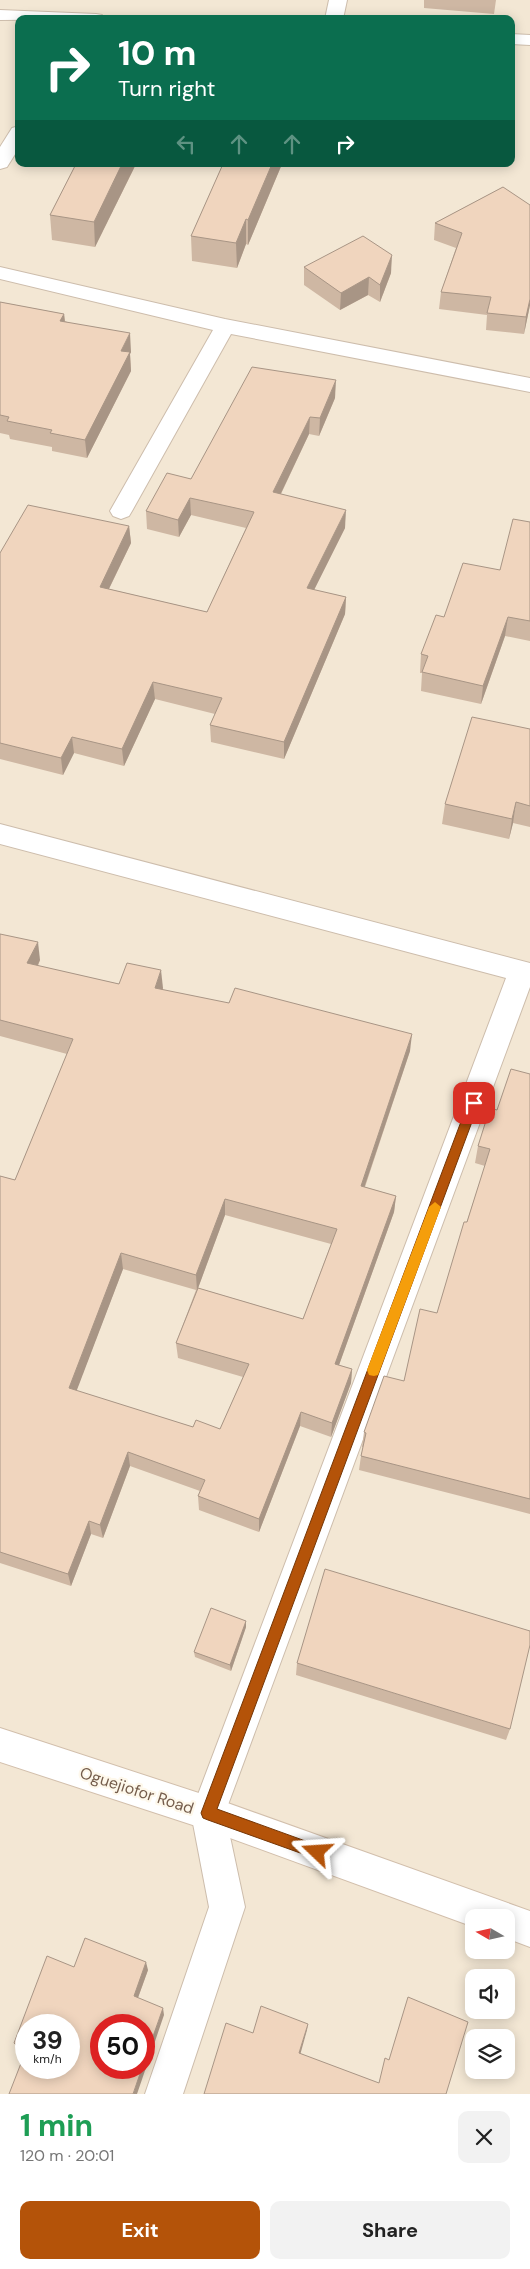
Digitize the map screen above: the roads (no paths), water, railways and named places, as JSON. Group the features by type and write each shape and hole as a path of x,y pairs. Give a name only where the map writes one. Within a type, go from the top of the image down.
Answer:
{"street":[{"path":"335,15 338,0"},
{"path":"0,15 15,16"},
{"path":"515,39 530,40"},
{"path":"0,163 15,139"},
{"path":"0,273 225,326 530,385"},
{"path":"121,511 225,326"},
{"path":"0,834 526,973 208,1813 227,1907 164,2094"},
{"name":"Oguejiofor Road","path":"0,1745 208,1813 473,1909"},
{"path":"515,1923 530,1929"}]}
